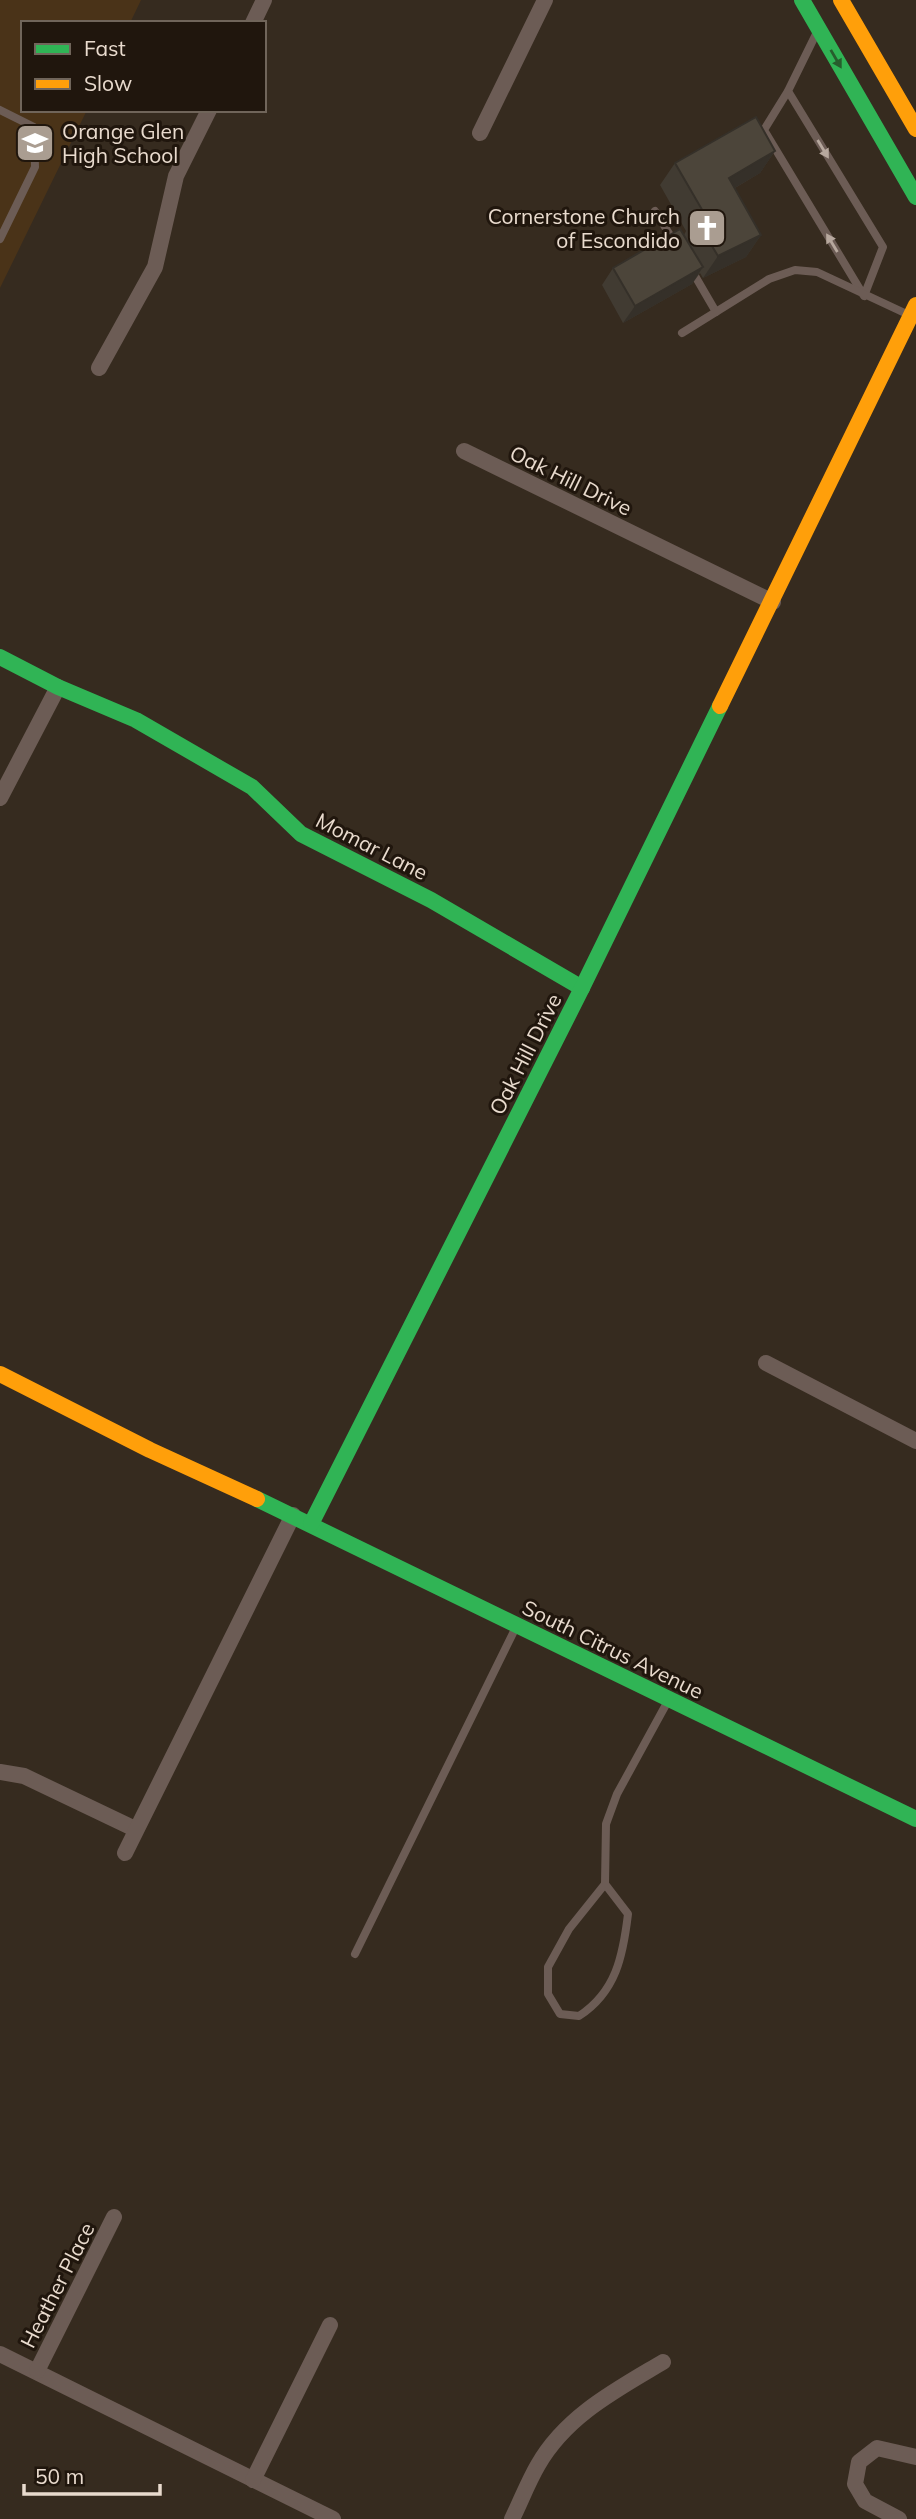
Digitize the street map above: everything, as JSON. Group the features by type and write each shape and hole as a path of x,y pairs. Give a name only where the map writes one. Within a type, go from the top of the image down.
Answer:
{"street":[{"path":"254,21 264,0"},
{"path":"480,133 545,0"},
{"path":"802,0 916,197"},
{"path":"841,0 916,129"},
{"path":"99,368 155,267 176,176 208,112"},
{"name":"Oak Hill Drive","path":"311,1524 582,988 773,602 913,310"},
{"name":"Oak Hill Drive","path":"464,451 773,602"},
{"name":"Momar Lane","path":"0,657 58,687 147,727 252,787 301,834 431,900 582,988"},
{"path":"0,797 58,687"},
{"path":"766,1363 916,1441"},
{"name":"South Citrus Avenue","path":"0,1374 150,1450 293,1515 916,1819"},
{"path":"125,1853 293,1515"},
{"path":"0,1772 24,1776 135,1829"},
{"name":"Heather Place","path":"37,2371 114,2217"},
{"path":"253,2480 330,2325"},
{"path":"0,2354 333,2519"},
{"path":"512,2519 539,2463 571,2424 596,2402 663,2362"},
{"path":"898,2519 865,2501 855,2484 859,2462 877,2448 916,2457"}],"lane":[{"path":"819,28 788,91 764,130 864,296"},
{"path":"788,91 883,247 864,296"},
{"path":"0,110 34,127 35,167 0,239"},
{"path":"655,211 716,312"},
{"path":"682,333 769,279 794,270 817,272 864,296 913,310"},
{"path":"355,1954 517,1625"},
{"path":"605,1884 628,1914 615,1975 599,2003 579,2017 560,2014 548,1994 548,1967 569,1928 605,1884 606,1824 617,1794 669,1699"}],"shaded area":[{"name":"Orange Glen High School","path":"0,0 141,0 131,21 21,21 21,112 86,112 0,288"}],"building":[{"path":"756,117 775,151 729,178 761,235 718,256 695,218 704,213 675,163"},
{"path":"680,229 703,267 635,306 613,268"}],"traffic: fast":[{"path":"802,0 916,197"},
{"path":"0,657 58,687 136,720 252,787 301,834 431,900 582,988"},
{"path":"311,1524 582,988 720,706"},
{"path":"257,1499 916,1819"}],"traffic: slow":[{"path":"841,0 916,129"},
{"path":"720,706 916,305"},
{"path":"0,1374 150,1450 257,1499"}],"place":[{"name":"Orange Glen High School","path":"35,143"},
{"name":"Cornerstone Church of Escondido","path":"707,228"}]}
